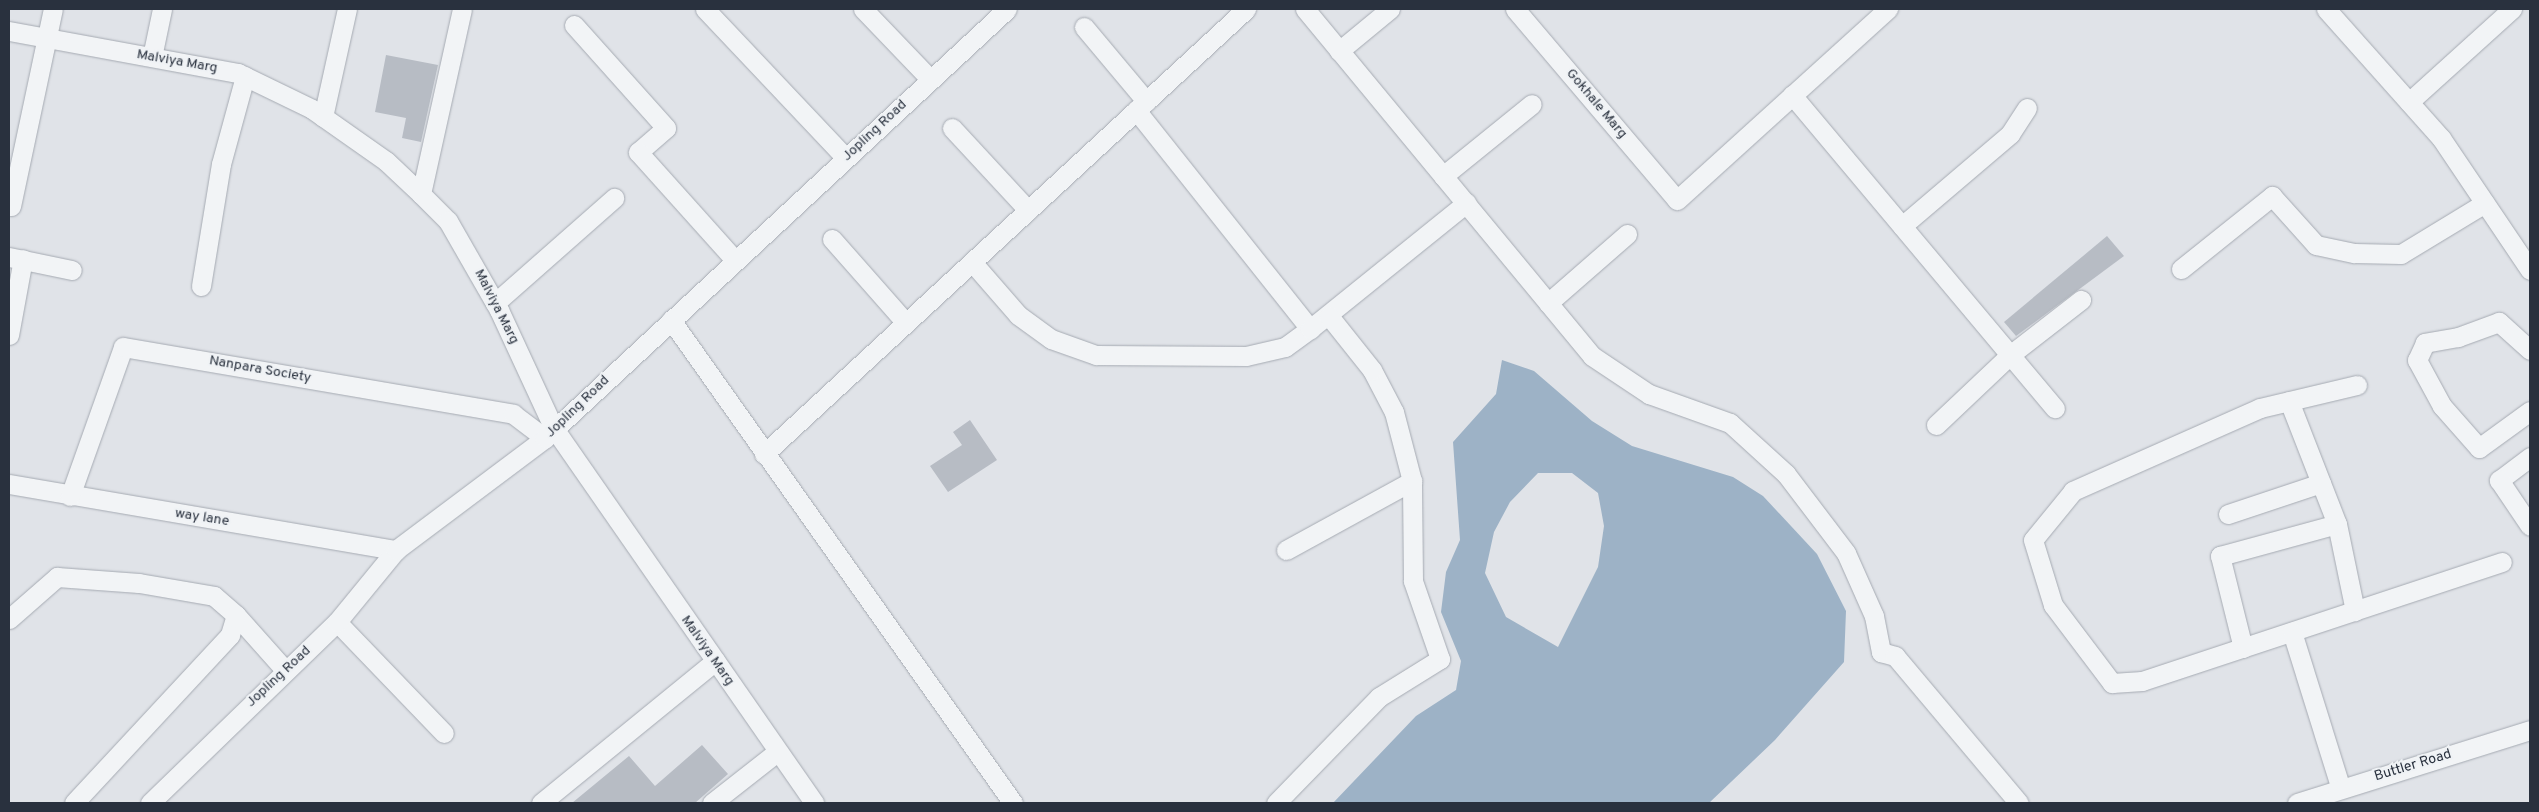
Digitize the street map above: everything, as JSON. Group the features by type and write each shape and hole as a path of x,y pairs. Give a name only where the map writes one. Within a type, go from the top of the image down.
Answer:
{"street":[{"path":"11,206 49,38 53,9"},
{"path":"152,57 162,9"},
{"path":"323,116 347,9"},
{"path":"421,194 462,9"},
{"path":"705,9 846,158"},
{"path":"863,9 931,80"},
{"name":"Jopling Road","path":"150,803 285,670 337,622 396,550 549,433 1007,9"},
{"path":"764,454 1246,9"},
{"path":"1305,9 1592,356 1649,394 1730,423 1786,474 1846,554 1874,616 1880,652 1896,656 2020,803"},
{"path":"1340,51 1390,9"},
{"name":"Gokhale Marg","path":"1516,9 1677,200 1792,95"},
{"path":"1888,9 1792,95 2055,408"},
{"path":"2326,9 2441,138 2530,270"},
{"path":"2409,102 2512,9"},
{"path":"574,25 666,128 638,152 735,260"},
{"path":"1084,27 1141,106 1310,329"},
{"name":"Malviya Marg","path":"9,31 245,76 323,116 386,160 448,221 495,303 549,433 715,662 814,803"},
{"path":"201,286 222,164 245,76"},
{"path":"1443,176 1532,104"},
{"path":"1902,226 2010,134 2027,108"},
{"path":"952,128 1028,210"},
{"path":"2181,270 2272,196 2316,245 2354,253 2401,254 2485,203"},
{"path":"495,303 614,198"},
{"path":"972,262 1018,315 1051,339 1096,355 1246,356 1285,347 1329,316 1466,203"},
{"path":"1548,304 1627,234"},
{"path":"832,239 906,323"},
{"path":"9,334 16,258 72,270"},
{"path":"1936,425 2010,355 2080,300"},
{"path":"1276,803 1379,697 1440,659 1413,581 1412,481 1394,412 1372,370 1329,316"},
{"path":"671,320 764,454 1013,803"},
{"path":"2530,350 2499,322 2458,338 2425,343 2417,360 2442,406 2479,448 2530,411"},
{"name":"Nanpara Society","path":"70,496 123,346 513,414 549,433"},
{"path":"2356,385 2251,412 2073,491 2033,540 2053,605 2112,683 2142,681 2502,562"},
{"path":"2289,402 2337,524 2355,611"},
{"path":"2530,456 2499,480 2530,526"},
{"path":"1286,550 1412,481"},
{"path":"2228,514 2321,483"},
{"name":"way lane","path":"9,484 70,496 396,550"},
{"path":"2243,648 2220,556 2337,524"},
{"path":"9,619 57,577 139,583 214,596 236,615 285,670"},
{"path":"74,803 230,635 236,615"},
{"path":"337,622 444,732"},
{"path":"2292,632 2341,789"},
{"path":"541,803 715,662"},
{"name":"Buttler Road","path":"2296,803 2530,730"},
{"path":"712,803 777,752"}],"water":[{"path":"1502,360 1534,371 1592,421 1632,446 1733,477 1763,496 1817,554 1846,611 1844,662 1775,740 1709,803 1333,803 1416,716 1456,690 1461,661 1441,612 1446,572 1460,540 1453,442 1496,394","holes":["1538,473 1572,473 1598,493 1604,526 1598,567 1558,647 1506,617 1485,573 1494,532 1510,502"]}],"building":[{"path":"386,55 438,65 421,142 402,138 406,118 375,112"},
{"path":"2107,236 2124,256 2016,336 2004,322"},
{"path":"970,420 997,460 948,492 930,466 962,445 953,432"},
{"path":"702,745 728,774 695,803 572,803 629,756 655,786"}]}
